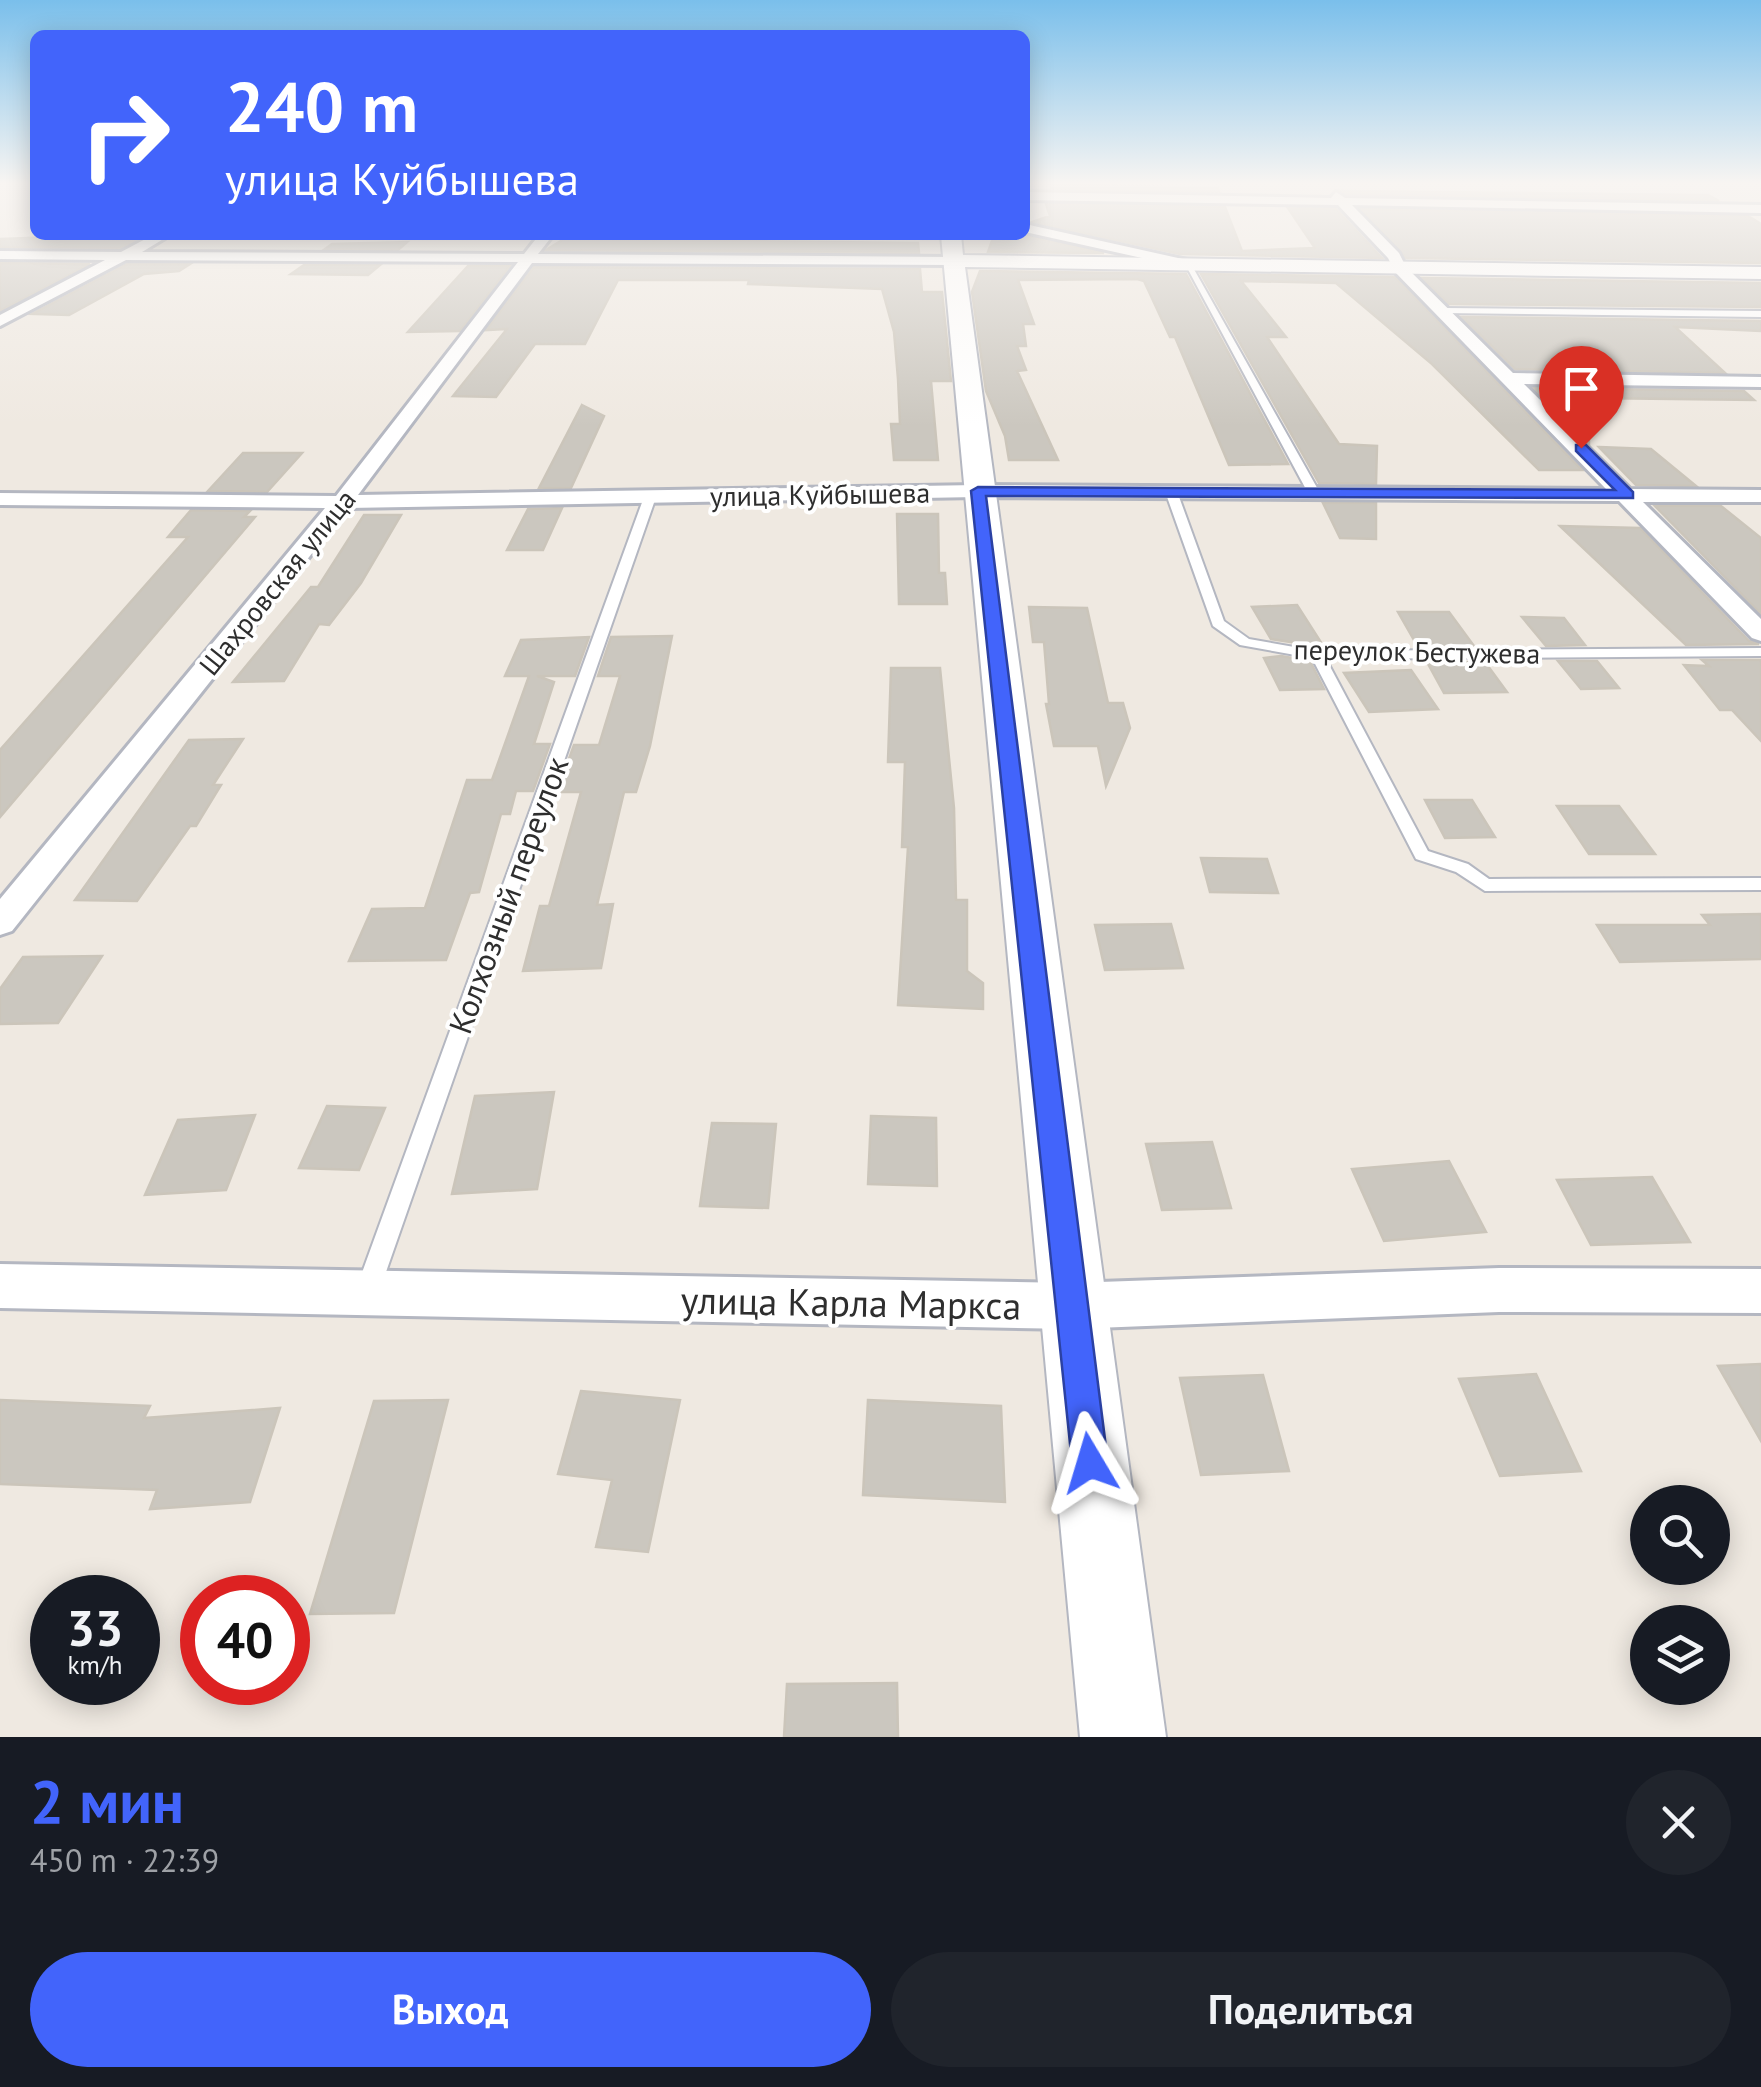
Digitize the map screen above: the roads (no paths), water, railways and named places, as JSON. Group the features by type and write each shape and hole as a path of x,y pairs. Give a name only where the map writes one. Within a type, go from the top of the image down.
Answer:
{"street":[{"path":"0,321 109,263"},
{"name":"Шахровская улица","path":"0,922 342,502 525,263"},
{"path":"954,263 1123,1737"},
{"path":"1173,263 1761,272"},
{"path":"1183,263 1187,264"},
{"path":"1397,263 1761,633"},
{"path":"1510,378 1761,382"},
{"name":"улица Куйбышева","path":"0,500 342,502 978,491 1761,496"},
{"name":"улица Карла Маркса","path":"0,1286 1071,1306 1499,1290 1761,1291"}],"lane":[{"path":"1187,264 1314,493"},
{"path":"1444,311 1761,314"},
{"name":"переулок Бестужева","path":"1172,494 1218,623 1245,642 1317,655 1761,652"},
{"name":"Колхозный переулок","path":"367,1292 650,497"},
{"path":"1317,655 1422,855 1462,868 1484,885 1761,884"}]}
